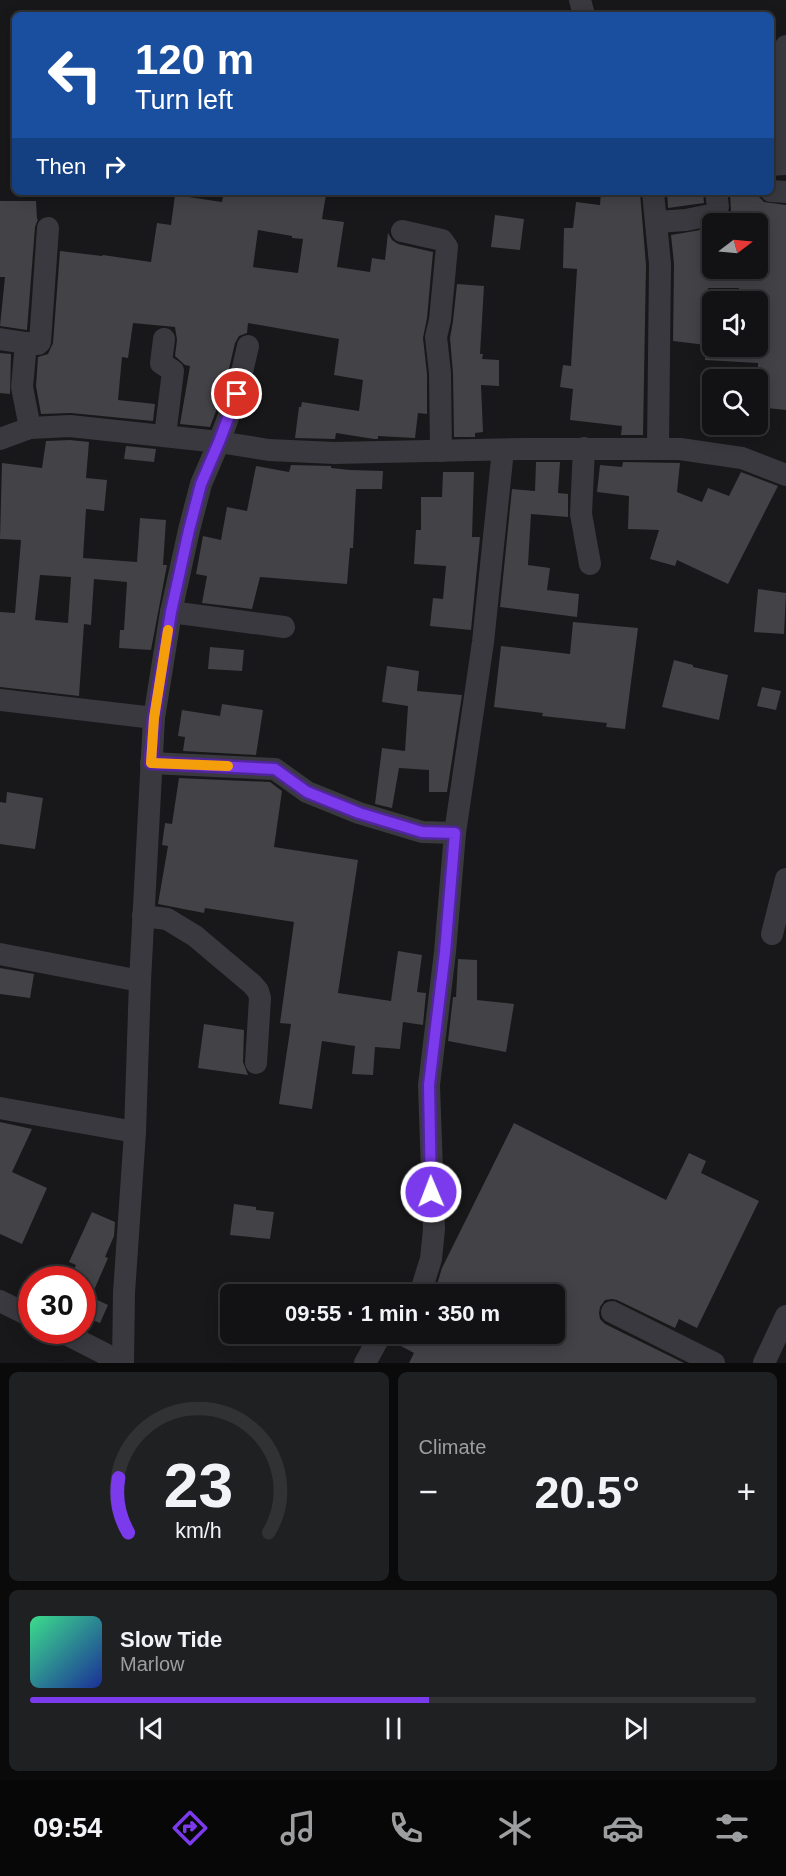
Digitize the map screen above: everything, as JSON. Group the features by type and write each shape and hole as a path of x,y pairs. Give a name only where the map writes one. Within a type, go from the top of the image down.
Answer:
{"street":[{"path":"774,165 784,164 783,60 786,46"},
{"path":"653,195 660,264 658,448"},
{"path":"656,222 686,220 715,214 718,207 716,195"},
{"path":"0,339 26,343 40,342 48,228"},
{"path":"402,231 442,240 447,247 440,320 436,337 440,373 441,451"},
{"path":"164,339 161,363 173,370 165,436"},
{"path":"26,343 21,387 30,428"},
{"path":"86,1344 123,1363 124,1293 135,1132 140,981 154,718 171,612 201,484 237,394 248,346"},
{"path":"0,439 30,428 88,427 269,450 334,453 584,448 702,450 742,458 786,475"},
{"path":"584,448 581,514 590,564"},
{"path":"423,1284 431,1258 434,1229 429,1085 445,952 455,833 483,642 503,450"},
{"path":"171,612 284,627"},
{"path":"0,700 154,718"},
{"path":"151,763 275,769 307,792 359,813 422,832 455,833"},
{"path":"772,934 786,879"},
{"path":"143,916 167,919 195,936 258,991 260,998 256,1063"},
{"path":"0,954 140,981"},
{"path":"0,1108 135,1132"},
{"path":"0,1301 18,1310"},
{"path":"612,1312 714,1363"},
{"path":"765,1363 786,1316"},
{"path":"365,1363 375,1344"}],"building":[{"path":"175,195 222,202 223,195 326,195 322,219 344,222 337,267 370,272 372,258 385,260 388,233 398,244 433,252 423,338 427,374 427,414 418,413 415,438 378,436 378,439 374,439 336,433 335,439 295,438 299,407 302,402 359,411 363,380 334,375 339,339 248,323 247,333 239,336 235,343 224,390 210,427 180,424 190,366 185,365 175,356 177,340 175,327 133,323 128,358 122,357 118,400 155,404 153,421 71,413 41,414 36,386 38,357 48,354 53,343 60,251 151,262 157,223 171,225","holes":["258,230 292,236 292,238 303,239 298,273 253,267"]},
{"path":"601,195 640,195 646,265 643,435 621,435 622,426 570,420 573,389 560,387 563,365 571,366 577,269 563,268 564,228 573,228 576,202 600,205"},
{"path":"667,195 703,195 704,203 668,208"},
{"path":"730,195 759,195 764,202 786,205 786,410 768,408 768,369 758,369 758,363 705,360 705,357 768,357 768,291 708,288 708,291 702,291 702,345 673,341 674,264 671,235 702,230 702,279 768,279 768,213 730,213"},
{"path":"0,201 36,201 38,219 35,227 27,330 0,326 5,277 0,277"},
{"path":"495,215 524,219 520,250 491,247"},
{"path":"457,284 484,286 480,354 483,354 482,359 499,360 499,386 481,385 483,432 475,433 475,437 454,437 450,338"},
{"path":"0,353 11,354 10,394 0,393"},
{"path":"46,441 89,442 86,478 107,480 104,511 86,509 83,558 137,562 140,518 166,520 163,565 167,565 151,650 119,648 120,630 124,630 127,582 94,579 91,625 84,624 79,696 0,687 0,612 15,613 21,540 0,539 2,463 42,468","holes":["40,575 71,577 68,623 35,620"]},
{"path":"126,446 156,449 154,462 124,459"},
{"path":"536,462 560,462 558,493 568,494 568,517 531,514 528,565 550,568 547,590 579,594 577,617 500,607 512,489 535,491"},
{"path":"623,462 680,463 677,492 702,502 708,488 729,496 741,472 778,486 728,584 677,560 675,566 650,559 659,530 628,529 629,496 597,492 600,465 622,467"},
{"path":"291,465 383,471 382,489 356,489 353,548 350,548 347,584 260,577 252,609 202,603 207,576 196,574 203,536 221,540 227,507 247,511 256,466 289,472"},
{"path":"443,472 474,472 472,537 480,537 471,630 430,626 433,598 443,599 446,566 414,564 416,530 421,530 421,497 442,497"},
{"path":"758,589 786,593 784,634 754,632"},
{"path":"573,622 638,628 625,729 606,727 607,723 542,716 543,713 494,707 501,646 570,654"},
{"path":"210,647 244,650 242,671 208,669"},
{"path":"674,660 728,675 719,720 662,707"},
{"path":"387,666 419,671 417,691 462,695 447,792 429,792 429,770 399,768 392,808 375,804 382,748 405,751 408,706 382,702"},
{"path":"762,687 781,691 776,710 757,706"},
{"path":"222,704 263,710 256,755 183,751 185,737 178,736 182,710 220,716"},
{"path":"179,778 270,782 282,791 274,847 358,860 338,993 391,1001 398,951 422,955 417,992 426,993 423,1025 403,1022 400,1049 375,1047 373,1075 352,1074 355,1046 322,1041 312,1109 279,1104 291,1024 280,1023 294,922 205,908 204,913 158,904 168,846 162,845 165,823 172,824"},
{"path":"7,792 43,798 35,849 0,844 0,802 6,803"},
{"path":"458,959 477,960 477,1000 514,1004 506,1052 448,1041 453,997 456,997"},
{"path":"0,968 34,974 30,998 0,994"},
{"path":"204,1024 244,1030 243,1062 248,1075 198,1068"},
{"path":"0,1122 32,1129 12,1172 47,1188 22,1244 0,1234"},
{"path":"514,1123 666,1200 689,1153 706,1161 701,1173 759,1201 697,1328 679,1319 675,1328 617,1300 605,1300 600,1307 600,1319 605,1324 684,1363 409,1363 414,1353 400,1344 565,1344 565,1284 437,1284 442,1268"},
{"path":"234,1204 274,1212 270,1239 230,1235"},
{"path":"92,1212 115,1222 114,1236 105,1257 108,1258 96,1286 96,1266 76,1266 69,1262"},
{"path":"96,1299 108,1305 100,1323 96,1321"}],"slow traffic":[{"path":"168,630 154,718 151,763 228,766"}],"route":[{"path":"237,394 201,484 189,530 171,612 154,718 151,763 275,769 307,792 359,813 422,832 455,833 445,952 429,1085 431,1192"}]}
